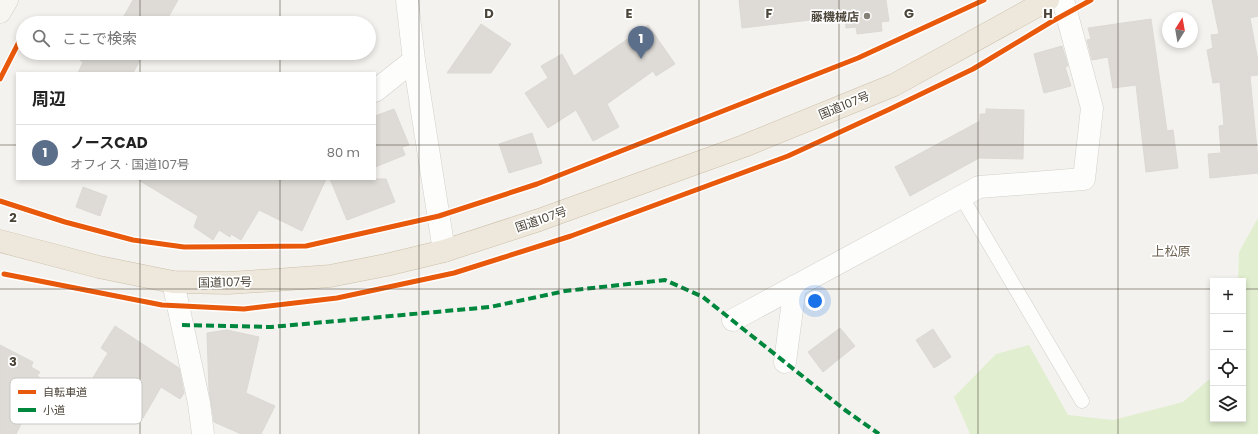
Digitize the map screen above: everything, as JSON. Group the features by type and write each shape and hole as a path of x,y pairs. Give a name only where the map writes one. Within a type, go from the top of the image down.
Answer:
{"highway":[{"name":"国道107号","path":"0,241 98,267 173,282 228,283 330,276 386,265 444,251 539,220 744,146 894,85 1048,0"}],"street":[{"path":"0,12 7,0"},
{"path":"407,0 414,60 444,251"},
{"path":"733,320 979,187 1084,179 1092,108 1063,0"},
{"path":"376,90 414,60"},
{"path":"173,282 199,403 202,434"},
{"path":"785,362 795,286"}],"lane":[{"path":"961,196 1082,401"}],"green space":[{"path":"1258,218 1258,434 970,434 954,397 996,354 1029,345 1068,415 1113,420 1183,402 1210,379 1210,422 1246,422 1246,278 1238,278 1239,252"}],"building":[{"path":"133,0 178,0 169,16 124,16"},
{"path":"739,0 886,0 889,21 881,22 882,31 857,34 856,27 846,28 845,16 742,28"},
{"path":"1212,0 1258,0 1258,16 1250,18 1258,61 1258,75 1250,76 1258,173 1210,178 1208,154 1221,153 1219,126 1224,125 1220,82 1213,83 1207,50 1213,48 1211,35 1219,34"},
{"path":"1151,19 1167,131 1173,130 1178,168 1146,172 1136,85 1113,88 1108,57 1092,60 1087,40 1091,39 1088,28"},
{"path":"481,24 511,44 491,73 447,73"},
{"path":"648,25 675,64 656,76 653,71 607,104 619,127 593,141 576,110 548,128 525,93 548,78 541,66 562,54 574,76"},
{"path":"1062,46 1068,66 1065,67 1071,86 1044,93 1034,54"},
{"path":"80,60 140,60 134,72 78,72 83,62"},
{"path":"394,109 409,145 402,147 405,155 376,167 376,116"},
{"path":"986,109 1024,110 1023,159 979,158 910,196 895,167 980,121 980,114 986,114"},
{"path":"532,133 542,163 509,173 499,144"},
{"path":"386,179 395,202 347,220 330,180"},
{"path":"139,180 326,180 302,231 259,210 241,240 231,234 230,237 219,230 213,240 194,227 198,216"},
{"path":"83,187 107,196 100,216 76,207"},
{"path":"115,326 179,368 184,393 180,399 161,387 143,418 142,378 93,378 108,353 101,348"},
{"path":"840,328 855,346 823,372 808,352"},
{"path":"933,329 951,357 934,368 916,340"},
{"path":"227,330 259,337 246,393 275,406 261,434 241,434 214,422 209,390 207,333"},
{"path":"0,345 33,362 31,367 40,372 37,376 40,378 10,378 10,424 21,424 16,434 0,434"}],"marked path":[{"path":"182,325 271,327 490,307 565,291 665,280 703,297 845,410 879,434"}],"cycle path":[{"path":"0,201 65,222 133,240 184,247 306,246 439,216 537,184 858,58 984,0"},
{"path":"4,274 162,305 244,309 337,298 454,273 571,236 788,156 973,69 1091,0"},
{"path":"0,79 16,48"}],"place":[{"name":"藤機械店","path":"867,16"},
{"name":"ノースCAD","path":"641,59"}],"district":[{"name":"上松原","path":"1171,251"}]}
